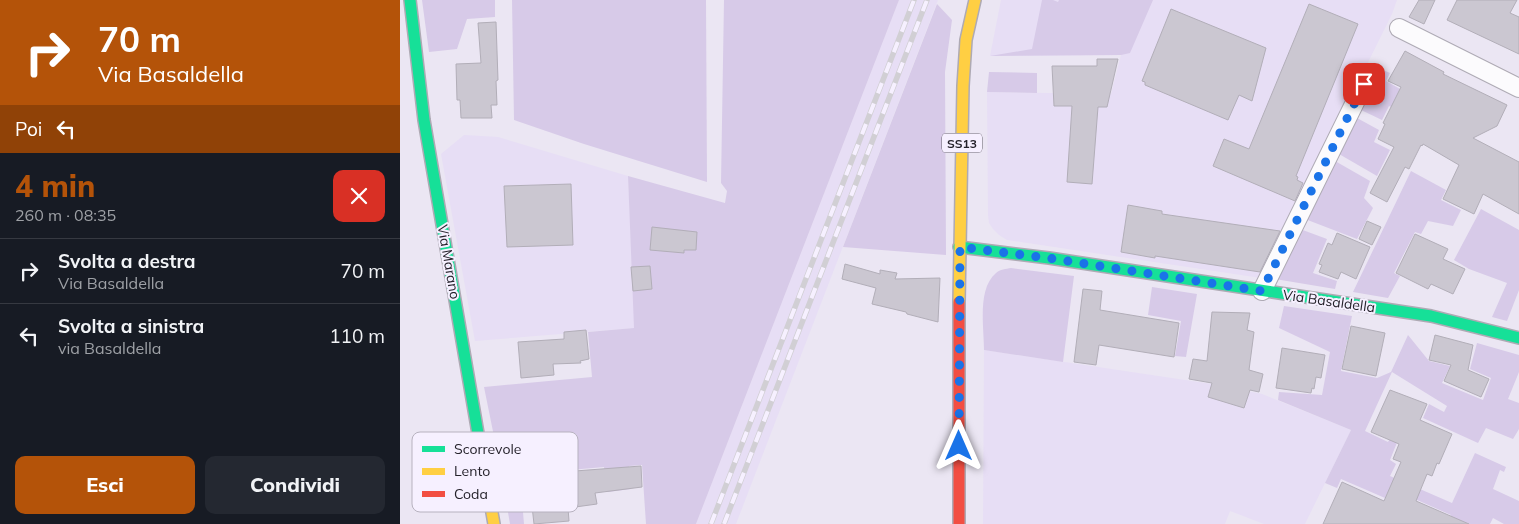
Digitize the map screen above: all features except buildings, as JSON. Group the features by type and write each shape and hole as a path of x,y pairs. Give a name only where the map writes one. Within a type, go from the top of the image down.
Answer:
{"street":[{"name":"Via Marano","path":"410,0 424,120 478,432"},
{"name":"SS13","path":"959,524 960,247 963,86 966,40 975,0"},
{"path":"1398,28 1519,88"},
{"name":"Via Basaldella","path":"1262,291 1364,84"},
{"name":"Via Basaldella","path":"960,247 1048,258 1431,316 1519,338"}],"shaded area":[{"path":"422,0 495,0 495,17 467,19 457,49 429,52"},
{"path":"512,0 706,0 707,182 514,120"},
{"path":"724,0 899,0 696,524 646,524 642,465 629,466 631,489 608,492 604,467 578,469 578,432 493,432 484,387 592,377 588,332 634,328 628,176 725,203 727,191 721,183"},
{"path":"899,0 938,0 736,524 696,524"},
{"path":"1001,0 1397,0 1392,14 1261,278 1007,240 993,229 989,223 988,215 987,92 1111,94 1121,55 990,56"},
{"path":"1042,0 1058,2 1059,0 1153,0 1130,53 1121,55 990,56 1032,49"},
{"path":"937,4 952,20 945,72 946,255 843,247"},
{"path":"1381,69 1390,73 1386,81 1425,103 1416,119 1389,106 1382,120 1361,110"},
{"path":"989,72 1037,73 1037,93 987,92"},
{"path":"1357,118 1379,130 1374,142 1390,150 1377,176 1339,154"},
{"path":"464,135 498,137 628,176 635,328 475,341 441,154"},
{"path":"1335,161 1370,181 1364,198 1373,208 1357,239 1305,219"},
{"path":"1411,171 1446,190 1441,200 1461,210 1453,226 1428,221 1421,234 1415,232 1394,273 1400,276 1388,298 1353,292"},
{"path":"1481,209 1519,230 1519,290 1507,321 1492,317 1507,283 1469,269 1454,260"},
{"path":"1300,229 1327,239 1313,273 1337,281 1335,289 1275,279"},
{"path":"1011,268 1074,276 1063,362 984,350 983,309 986,289 990,280 998,272"},
{"path":"1152,287 1197,294 1186,357 1175,356 1181,321 1148,315"},
{"path":"1284,306 1352,316 1341,371 1377,378 1391,372 1408,335 1429,361 1450,366 1442,383 1483,400 1491,378 1470,369 1477,343 1519,355 1519,372 1508,399 1519,403 1519,429 1513,439 1486,428 1478,443 1423,418 1429,404 1444,412 1447,406 1392,372 1365,431 1388,442 1396,427 1402,430 1390,460 1396,464 1390,476 1452,503 1475,453 1506,467 1504,472 1500,470 1493,489 1519,501 1519,524 1504,524 1493,518 1490,524 1447,524 1451,515 1390,488 1385,498 1341,479 1337,488 1325,483 1351,430 1278,400 1279,392 1322,395 1330,352 1279,328"},
{"path":"984,350 1212,384 1262,394 1351,430 1305,524 1264,524 1230,511 1225,524 983,524"},
{"path":"508,512 523,512 524,524 510,524"}],"railway":[{"path":"711,524 914,0"},
{"path":"724,524 927,0"}],"traffic: fast":[{"path":"410,0 424,120 478,432"},
{"path":"959,247 1049,258 1431,316 1519,338"}],"traffic: slow":[{"path":"959,302 963,86 966,40 975,0"},
{"path":"492,512 494,524"}],"traffic: jam":[{"path":"959,302 959,524"}],"route":[{"path":"959,446 960,247 1048,258 1262,291 1364,84"}]}
